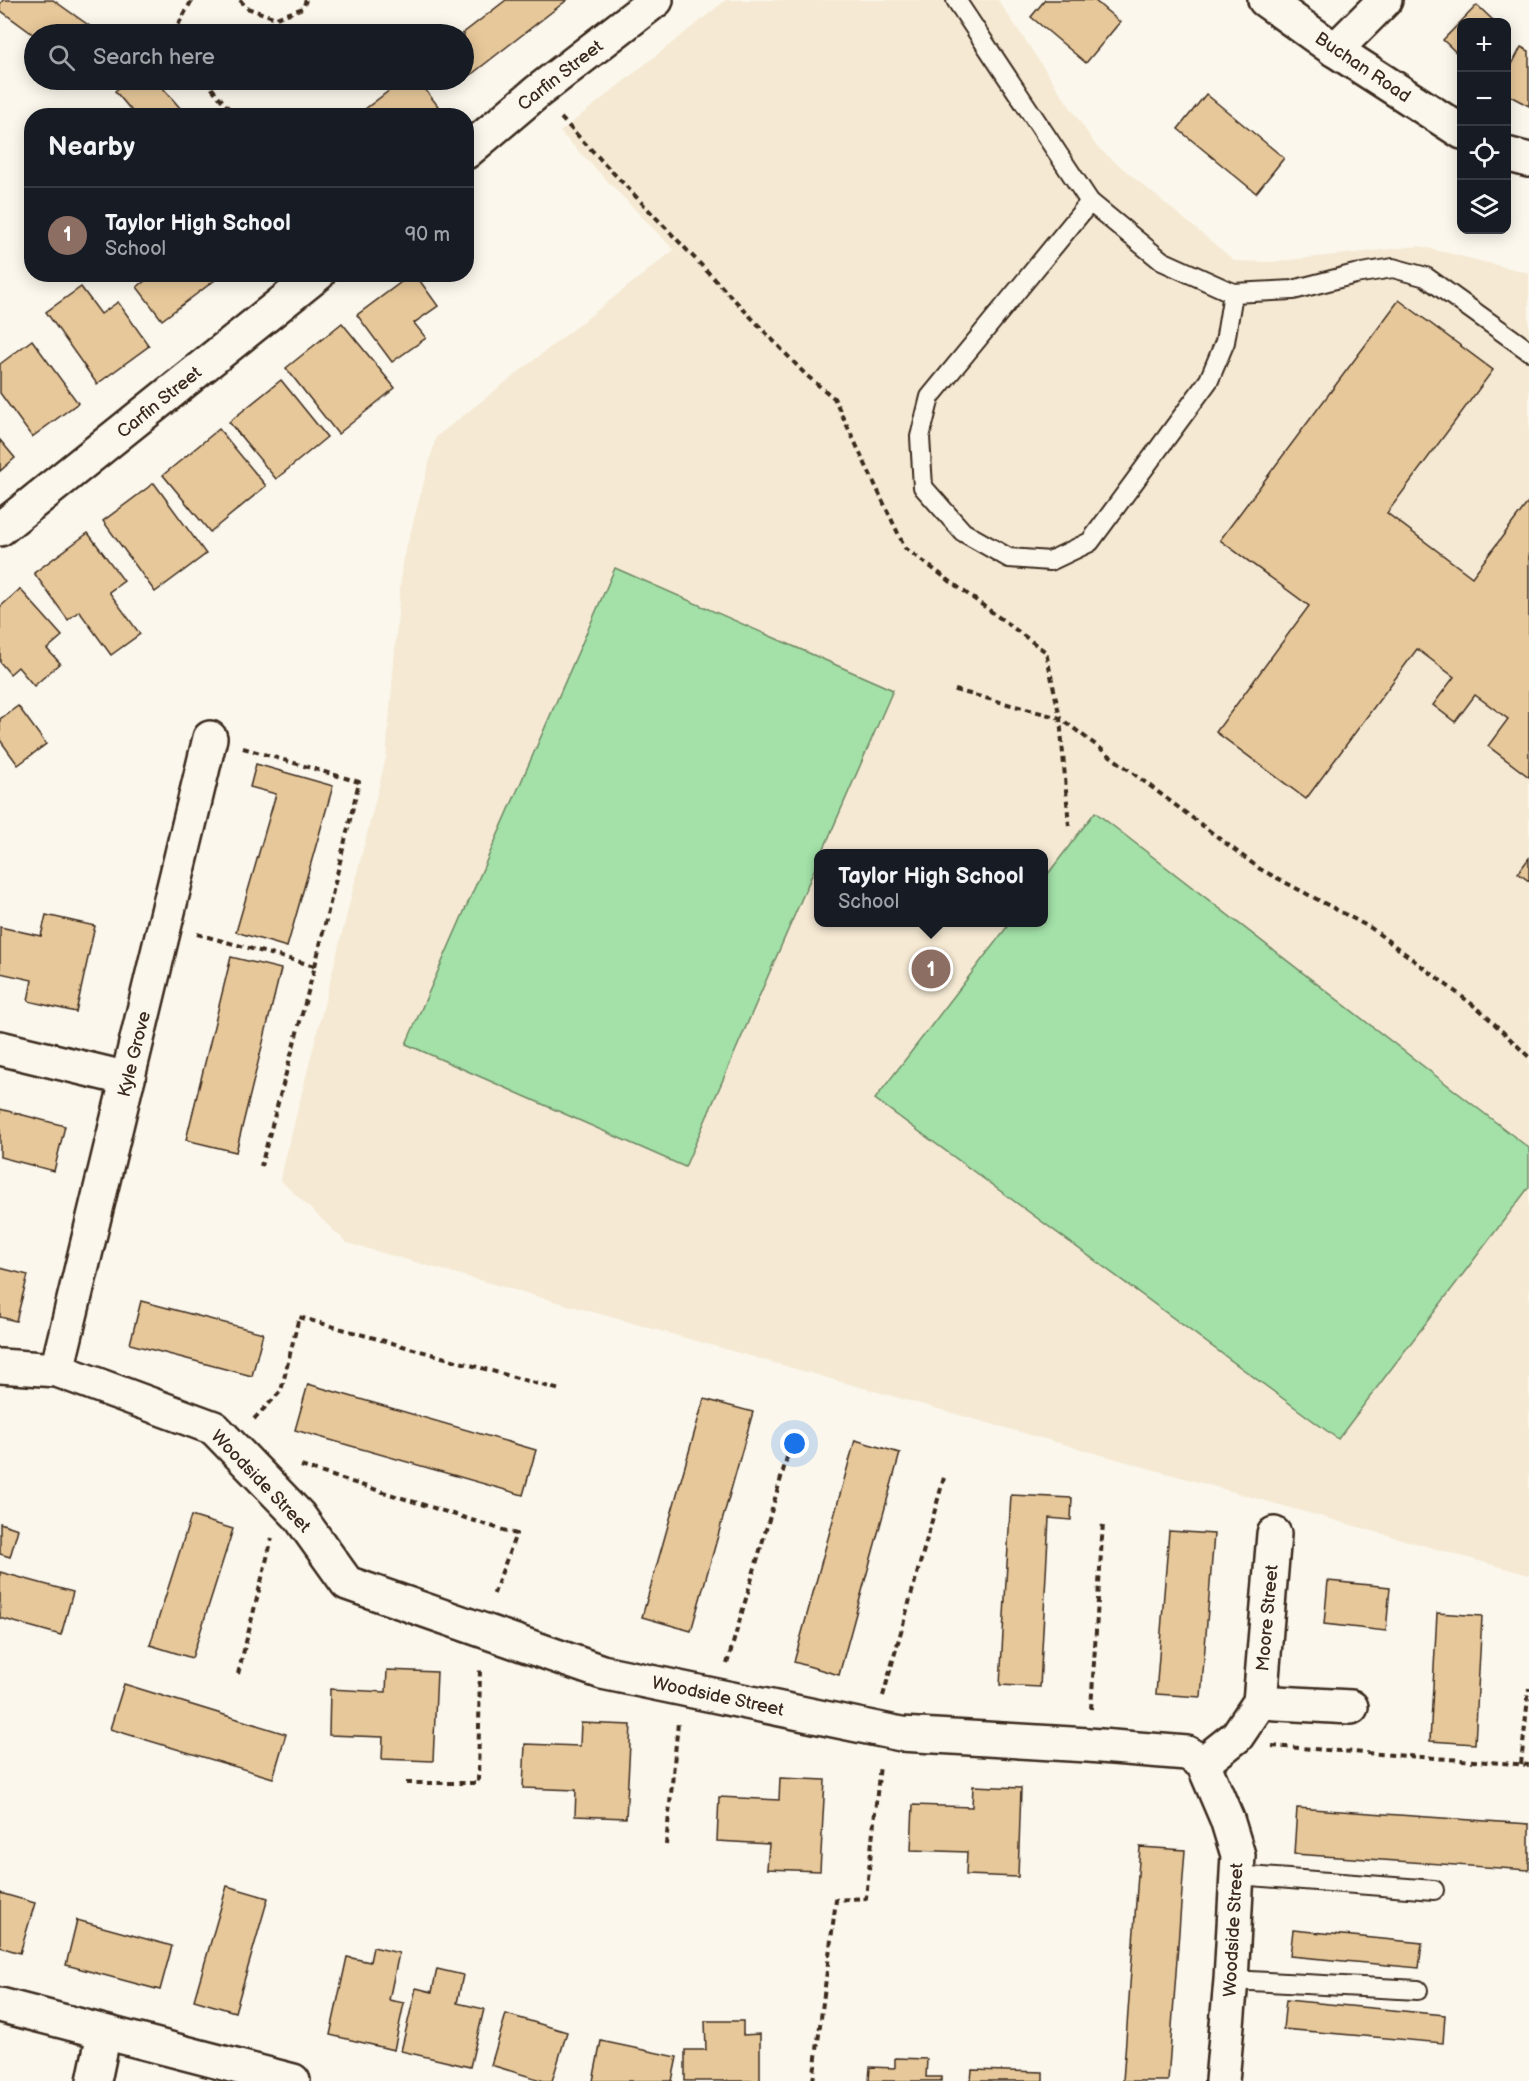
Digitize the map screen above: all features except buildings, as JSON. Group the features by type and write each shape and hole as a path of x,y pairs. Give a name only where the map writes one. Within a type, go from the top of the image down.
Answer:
{"street":[{"name":"Carfin Street","path":"474,145 537,92 656,0"},
{"name":"Buchan Road","path":"1265,0 1335,50 1457,129"},
{"path":"1335,50 1385,0"},
{"path":"1511,155 1529,160"},
{"name":"Carfin Street","path":"0,529 308,282"},
{"name":"Kyle Grove","path":"57,1370 210,738"},
{"path":"0,1048 128,1079"},
{"name":"Woodside Street","path":"0,1366 57,1370 214,1428 299,1516 347,1583 602,1672 902,1734 1088,1744 1187,1753 1203,1763 1227,1819 1238,1855 1231,1980 1222,2081"},
{"name":"Moore Street","path":"1203,1763 1237,1736 1260,1702 1274,1534"},
{"path":"1260,1702 1351,1707"},
{"path":"0,2006 293,2081"},
{"path":"94,2081 104,2033"}],"lane":[{"path":"956,0 1090,202 1162,261 1233,293 1293,290 1355,274 1393,268 1426,276 1529,351"},
{"path":"1090,202 930,397 920,437 923,487 963,532 1009,558 1050,561 1090,542 1209,380 1225,342 1233,293"},
{"path":"1237,1875 1434,1890"},
{"path":"1231,1980 1418,1990"}],"path":[{"path":"179,24 192,0"},
{"path":"240,0 247,8 276,18 303,8 306,0"},
{"path":"213,90 228,108"},
{"path":"537,92 806,375 834,398 905,548 1046,652 1060,718 1069,826"},
{"path":"955,690 1060,718 1260,869 1371,928 1480,1011 1529,1057"},
{"path":"210,738 358,782 315,966 261,1166"},
{"path":"165,924 315,966"},
{"path":"230,1444 281,1391 299,1317 560,1390"},
{"path":"717,1696 792,1440"},
{"path":"813,2081 836,1900 866,1898 881,1760 874,1728 945,1474"},
{"path":"238,1674 282,1498"},
{"path":"1088,1744 1103,1522"},
{"path":"666,1845 681,1688"},
{"path":"1521,1764 1529,1688"},
{"path":"1237,1736 1269,1746 1529,1765"}],"shaded area":[{"path":"726,0 998,0 1097,147 1235,261 1270,262 1419,246 1529,273 1529,1575 347,1243 280,1180 386,758 402,564 436,437 674,250 560,132"}],"green space":[{"path":"615,568 893,690 824,849 814,849 814,870 685,1167 406,1044"},
{"path":"1095,812 1529,1148 1529,1187 1338,1439 875,1099 1007,927 1048,927 1048,874"}],"place":[{"name":"Taylor High School","path":"931,969"}]}
